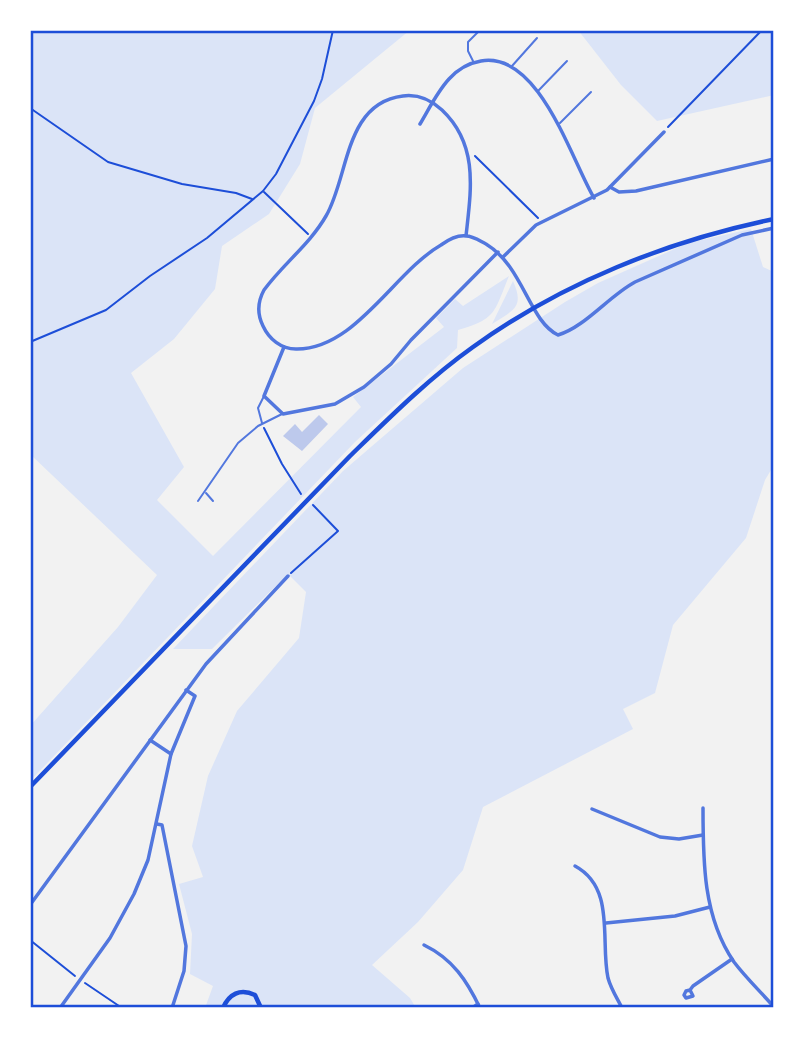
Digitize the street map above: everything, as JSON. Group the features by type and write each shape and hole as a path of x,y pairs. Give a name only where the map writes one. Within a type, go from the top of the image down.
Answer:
{"main road":[{"path":"30,788 379,428 457,359 535,308 621,265 720,232 774,219"},
{"path":"223,1008 233,995 243,992 255,995 261,1008"}],"street":[{"path":"420,124 450,78 473,63 491,60 512,66 538,92 558,125 594,198"},
{"path":"466,236 471,181 468,152 454,123 433,103 415,96 385,101 367,116 348,150 332,204 311,238 268,284 261,296 259,309 262,324 275,341 284,347 299,349 316,346 340,334 362,317 427,254 451,240 466,236 480,241 503,257 549,330 558,335 567,333 635,282 742,235 774,228"},
{"path":"503,257 541,221 594,198 610,187 664,132"},
{"path":"610,187 619,192 636,191 774,159"},
{"path":"284,347 264,396 283,414 335,404 373,380 399,356 411,340 498,252"},
{"path":"30,905 216,651 288,576"},
{"path":"60,1008 110,938 134,894 148,860 171,754 195,695 186,690"},
{"path":"150,740 171,754"},
{"path":"703,808 710,907 718,933 732,959 774,1007"},
{"path":"592,809 660,837 679,839 703,835"},
{"path":"157,824 162,825 186,946 184,971 172,1008"},
{"path":"575,866 582,870 593,884 606,923 609,979 622,1008"},
{"path":"606,923 655,919 710,907"},
{"path":"424,945 452,964 470,987 479,1006 472,1008"},
{"path":"690,990 732,959"}],"lane":[{"path":"473,63 468,42 480,30"},
{"path":"512,66 537,38"},
{"path":"538,92 567,61"},
{"path":"558,125 591,92"},
{"path":"263,424 258,408 264,396"},
{"path":"198,501 238,443 263,424 283,414"},
{"path":"205,493 213,501"}],"path":[{"path":"30,342 106,310 150,276 207,238 263,191 276,174 314,101 333,30"},
{"path":"664,132 762,30"},
{"path":"30,108 108,162 182,184 236,193 253,199"},
{"path":"468,152 541,221"},
{"path":"263,191 311,238"},
{"path":"263,424 282,464 301,494"},
{"path":"288,576 338,531 313,505"},
{"path":"30,940 80,980 122,1008"}],"shaded area":[{"path":"30,30 410,30 315,108 300,164 269,214 222,246 215,289 174,339 131,373 184,467 157,500 213,556 361,407 353,397 444,327 436,318 455,299 463,306 509,276 497,306 487,318 458,330 457,348 355,442 30,781 30,726 118,627 157,575 30,454"},
{"path":"578,30 774,30 774,95 657,121 621,85"},
{"path":"751,229 763,267 774,272 774,465 765,480 746,538 673,625 655,693 623,709 633,729 483,807 463,870 418,922 372,965 410,998 416,1008 205,1008 213,986 190,974 192,934 179,884 203,877 192,846 208,776 237,711 299,638 306,592 288,574 212,649 173,649 343,471 463,368 598,283 688,243"},
{"path":"513,281 517,303 511,311 492,324"}],"building":[{"path":"319,415 328,424 302,451 283,436 295,424 302,432"}]}
